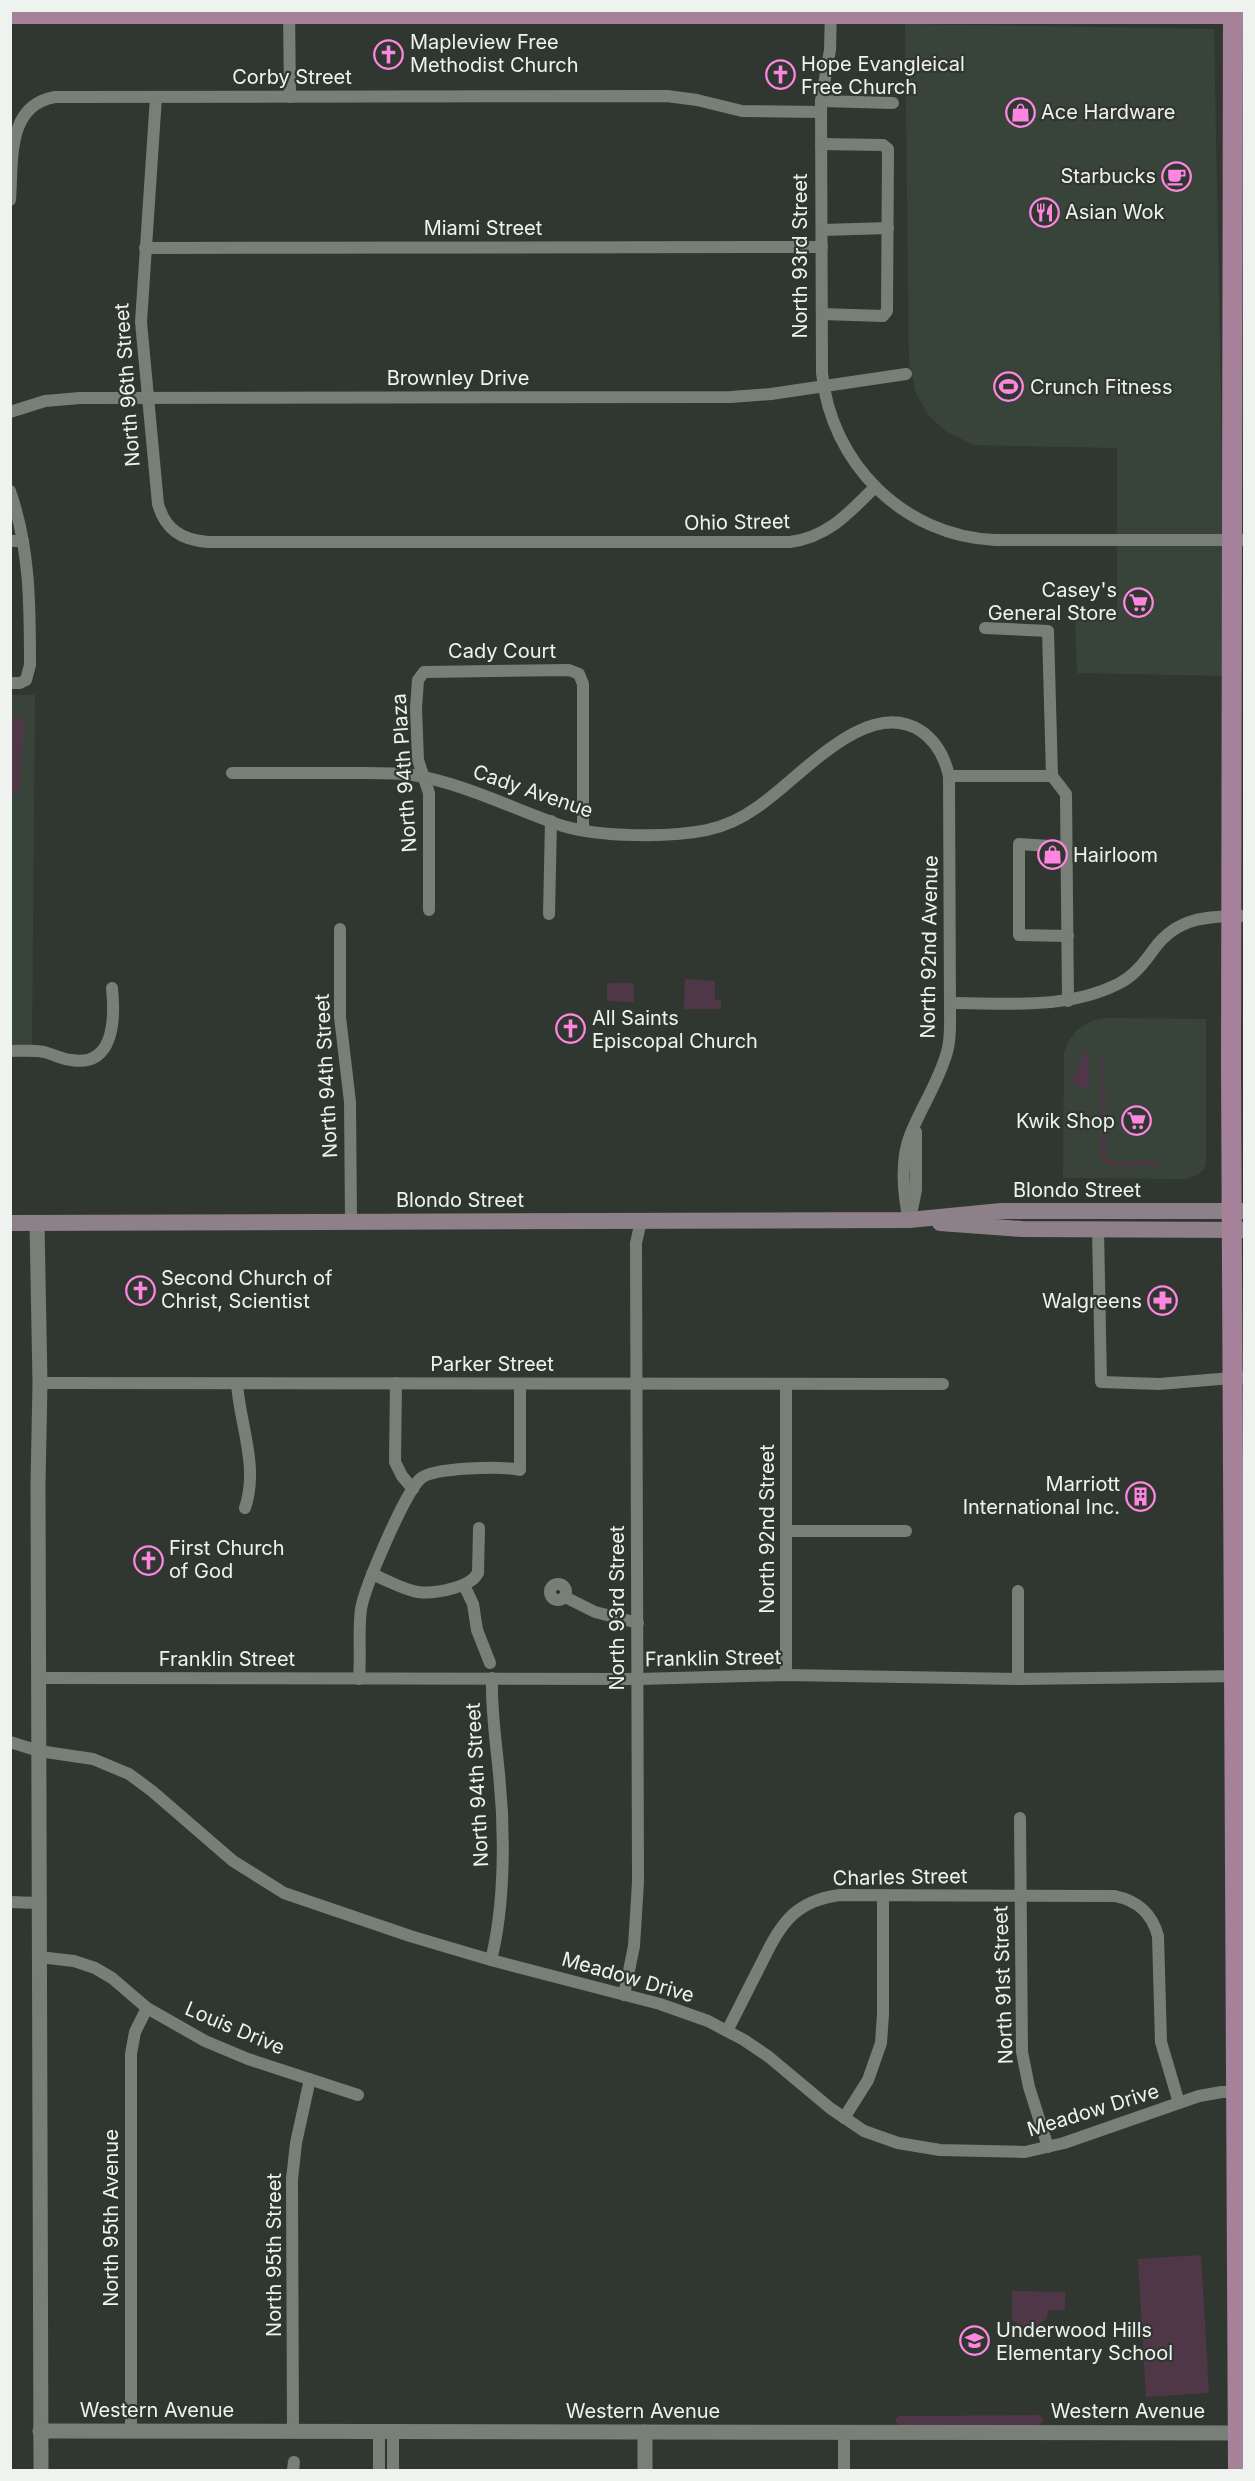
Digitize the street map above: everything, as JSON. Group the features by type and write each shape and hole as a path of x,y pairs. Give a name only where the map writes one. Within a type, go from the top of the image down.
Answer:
{"main road":[{"path":"10,14 1237,13 1241,2433 1238,2470"},
{"name":"Blondo Street","path":"909,1220 1001,1211 1238,1220"},
{"name":"Blondo Street","path":"10,1223 909,1220 1023,1229 1098,1230 1238,1220"}],"street":[{"path":"289,12 290,97"},
{"name":"North 93rd Street","path":"831,12 830,50 821,107 823,387 831,419 845,450 875,487"},
{"name":"Corby Street","path":"10,200 18,125 33,105 48,98 667,96 697,100 742,111 893,103"},
{"name":"North 96th Street","path":"156,97 141,322 158,504 161,515 178,535 197,541"},
{"path":"821,144 884,145 888,149 887,311 884,315 822,315"},
{"path":"822,230 888,228"},
{"name":"Miami Street","path":"145,248 822,247"},
{"name":"Brownley Drive","path":"10,412 56,399 148,397 731,397 771,394 906,374"},
{"path":"875,487 885,497 917,519 941,530 975,539 1238,540"},
{"name":"Ohio Street","path":"197,541 790,542 811,538 832,527 875,487"},
{"path":"10,491 17,541 30,588 29,674 17,683"},
{"path":"985,628 1048,631 1052,776 1066,794 1068,1001"},
{"name":"Cady Court","path":"424,672 569,670 579,674 583,684 582,830"},
{"name":"North 94th Plaza","path":"424,672 417,680 416,708 418,760 429,793 429,910"},
{"name":"Cady Avenue","path":"232,773 381,773 424,778 459,787 582,830 596,833 672,834 696,832 727,824 757,808 848,736 876,723 896,722 909,725 923,733 938,748 948,772"},
{"path":"948,772 1052,776"},
{"name":"North 92nd Avenue","path":"909,1220 916,1190 917,1120 947,1052 950,1003 948,772"},
{"path":"549,914 551,821"},
{"path":"1065,847 1019,844 1019,935 1068,936"},
{"path":"950,1003 1044,1003 1068,1001 1098,993 1126,980 1136,972 1166,934 1181,924 1199,918 1238,916"},
{"name":"North 94th Street","path":"340,929 340,1017 350,1102 351,1221"},
{"path":"10,1051 35,1051 79,1061 95,1056 110,1038 114,1005 112,988"},
{"name":"North 93rd Street","path":"624,1995 634,1946 637,1911 639,1679 636,1243 641,1221"},
{"path":"37,1223 40,1383 38,1903 41,2470"},
{"path":"1098,1230 1101,1382 1159,1384 1239,1378"},
{"name":"Parker Street","path":"40,1383 943,1384"},
{"path":"396,1383 395,1462 402,1476 413,1489"},
{"path":"237,1384 252,1474 250,1493 245,1508"},
{"path":"359,1679 361,1608 372,1574 407,1496 420,1479 436,1472 520,1470 520,1384"},
{"name":"North 92nd Street","path":"786,1384 786,1675"},
{"path":"372,1574 424,1594 440,1593 464,1585 475,1578 478,1573 479,1528"},
{"path":"787,1531 906,1531"},
{"path":"464,1585 473,1604 477,1630 490,1663"},
{"path":"1018,1591 1018,1679"},
{"path":"565,1597 595,1612 638,1623"},
{"name":"Franklin Street","path":"38,1678 639,1679 786,1675 1018,1679 1240,1676"},
{"name":"North 94th Street","path":"491,1960 499,1921 501,1885 501,1793 492,1721 492,1678"},
{"name":"Meadow Drive","path":"10,1742 39,1751 93,1759 129,1774 233,1861 284,1893 410,1936 491,1960 683,2011 727,2031 769,2057 844,2118 877,2137 921,2148 1021,2152 1048,2147 1212,2093 1240,2092"},
{"name":"North 91st Street","path":"1020,1818 1022,2052 1029,2087 1048,2147"},
{"path":"844,2118 868,2080 881,2043 883,1895"},
{"name":"Charles Street","path":"727,2031 777,1932 789,1917 807,1903 826,1897 883,1895 1112,1896 1135,1902 1145,1910 1156,1927 1161,2042 1179,2103"},
{"path":"10,1902 38,1903"},
{"name":"Louis Drive","path":"39,1957 74,1961 95,1968 112,1978 147,2008 205,2041 358,2096"},
{"name":"North 95th Avenue","path":"131,2431 131,2054 135,2032 147,2008"},
{"name":"North 95th Street","path":"293,2432 292,2179 296,2143 310,2079"},
{"name":"Western Avenue","path":"40,2431 1241,2433"},
{"path":"379,2470 386,2432"},
{"path":"386,2432 393,2470"},
{"path":"645,2432 645,2470"},
{"path":"844,2433 844,2470"}],"shaded area":[{"path":"905,24 1214,29 1226,676 1077,673 1075,613 1117,613 1117,448 974,445 947,432 928,415 916,393 909,363"},
{"path":"10,695 35,695 32,1045 11,1045"},
{"path":"11,717 25,719 19,792 11,792"},
{"path":"685,979 715,981 715,1000 721,1000 721,1009 684,1009"},
{"path":"632,983 634,1002 607,1001 607,985"},
{"path":"1105,1018 1206,1019 1206,1160 1204,1169 1197,1175 1187,1179 1063,1178 1064,1053 1068,1042 1077,1030 1091,1021"},
{"path":"1088,1051 1088,1090 1078,1086 1072,1080 1084,1053"},
{"path":"1102,1052 1104,1052 1106,1157 1112,1162 1161,1161 1162,1165 1111,1165 1103,1162 1101,1156"},
{"path":"1201,2255 1209,2393 1146,2397 1138,2259"},
{"path":"1012,2291 1065,2292 1065,2310 1048,2310 1047,2318 1033,2329 1020,2328 1019,2324 1012,2320"},
{"path":"1040,2415 1044,2420 1038,2426 903,2426 897,2424 895,2419 899,2416"}],"place":[{"name":"Mapleview Free Methodist Church","path":"389,54"},
{"name":"Hope Evangleical Free Church","path":"780,75"},
{"name":"Ace Hardware","path":"1020,112"},
{"name":"Starbucks","path":"1177,176"},
{"name":"Asian Wok","path":"1044,212"},
{"name":"Crunch Fitness","path":"1009,387"},
{"name":"Casey's General Store","path":"1138,602"},
{"name":"Hairloom","path":"1052,855"},
{"name":"All Saints Episcopal Church","path":"571,1029"},
{"name":"Kwik Shop","path":"1136,1121"},
{"name":"Second Church of Christ, Scientist","path":"140,1290"},
{"name":"Walgreens","path":"1163,1301"},
{"name":"Marriott International Inc.","path":"1141,1496"},
{"name":"First Church of God","path":"148,1560"},
{"name":"Underwood Hills Elementary School","path":"975,2341"}]}
